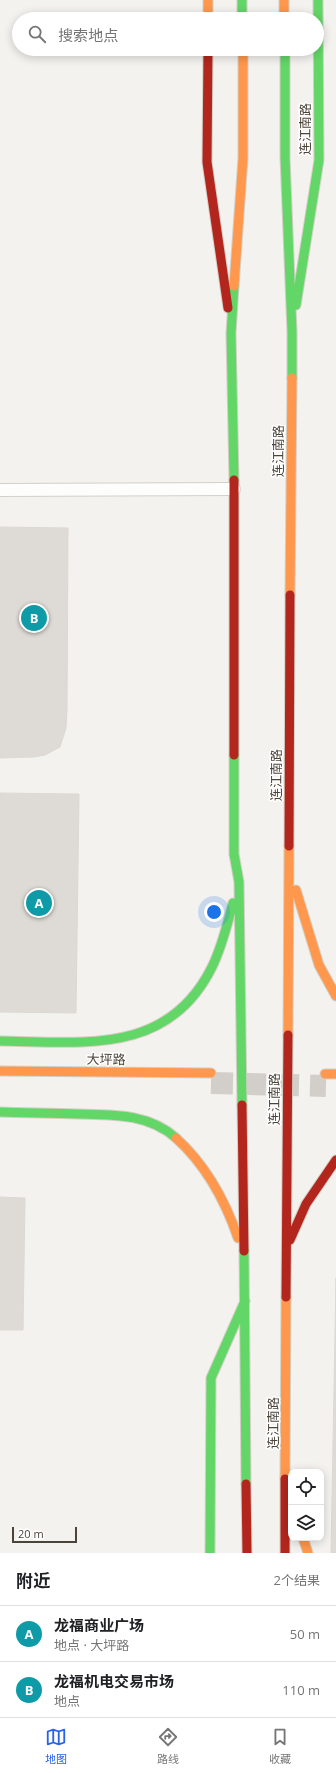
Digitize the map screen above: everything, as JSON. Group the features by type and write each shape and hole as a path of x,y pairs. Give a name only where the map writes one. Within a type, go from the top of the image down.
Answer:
{"main road":[{"path":"208,0 208,12"},
{"path":"242,0 242,12"},
{"path":"284,0 284,12"},
{"name":"连江南路","path":"318,0 318,12"},
{"name":"连江南路","path":"208,56 207,162 232,333 234,489 234,854 239,882 247,1553"},
{"path":"232,333 243,158 242,56"},
{"path":"285,56 285,157 292,332"},
{"name":"连江南路","path":"285,1553 292,332 319,160 318,56"},
{"path":"289,866 314,950 325,980 336,996"},
{"path":"0,1041 105,1040 135,1035 150,1030 162,1023 192,997 210,970 217,955 239,882"},
{"name":"大坪路","path":"0,1071 211,1073"},
{"path":"325,1074 336,1074"},
{"path":"0,1112 109,1114 137,1118 163,1129 185,1146 213,1181 234,1225 244,1261"},
{"path":"286,1254 295,1225 306,1204 336,1160"},
{"path":"210,1553 211,1378 245,1301"},
{"path":"286,1487 288,1493"},
{"path":"304,1541 308,1553"}],"lane":[{"path":"0,490 234,489"}],"building":[{"path":"0,527 68,528 66,728 60,747 45,755 34,757 0,758"},
{"path":"0,793 79,794 76,1013 0,1012"},
{"path":"0,1197 25,1198 23,1330 0,1330"},
{"path":"336,1278 336,1553 331,1553"}],"tunnel":[{"path":"211,1083 326,1086"}],"traffic: fast":[{"path":"242,0 242,12"},
{"path":"318,0 318,12"},
{"path":"285,56 285,157 292,332 292,378"},
{"path":"296,305 319,160 318,56"},
{"path":"234,286 231,333 234,480"},
{"path":"234,755 234,854 239,882 242,1105"},
{"path":"0,1041 62,1042 121,1038 147,1030 172,1016 194,996 212,967 221,944 233,903"},
{"path":"0,1112 116,1115 154,1124 176,1138"},
{"path":"244,1251 246,1484"},
{"path":"210,1553 211,1378 245,1301"}],"traffic: slow":[{"path":"208,0 208,12"},
{"path":"284,0 284,12"},
{"path":"234,286 243,158 243,56"},
{"path":"290,595 292,378"},
{"path":"288,1035 289,846"},
{"path":"296,890 319,965 336,996"},
{"path":"0,1071 211,1073"},
{"path":"325,1074 336,1074"},
{"path":"176,1138 197,1160 214,1184 227,1210 238,1238"},
{"path":"285,1479 286,1297"},
{"path":"304,1541 308,1553"}],"traffic: jam":[{"path":"208,56 207,162 228,308"},
{"path":"234,480 234,755"},
{"path":"289,846 290,595"},
{"path":"286,1297 288,1035"},
{"path":"242,1105 244,1251"},
{"path":"290,1240 306,1204 336,1160"},
{"path":"285,1479 285,1553"},
{"path":"246,1484 247,1553"}],"place":[{"name":"龙福机电交易市场","path":"34,618"},
{"name":"龙福商业广场","path":"39,903"}]}
